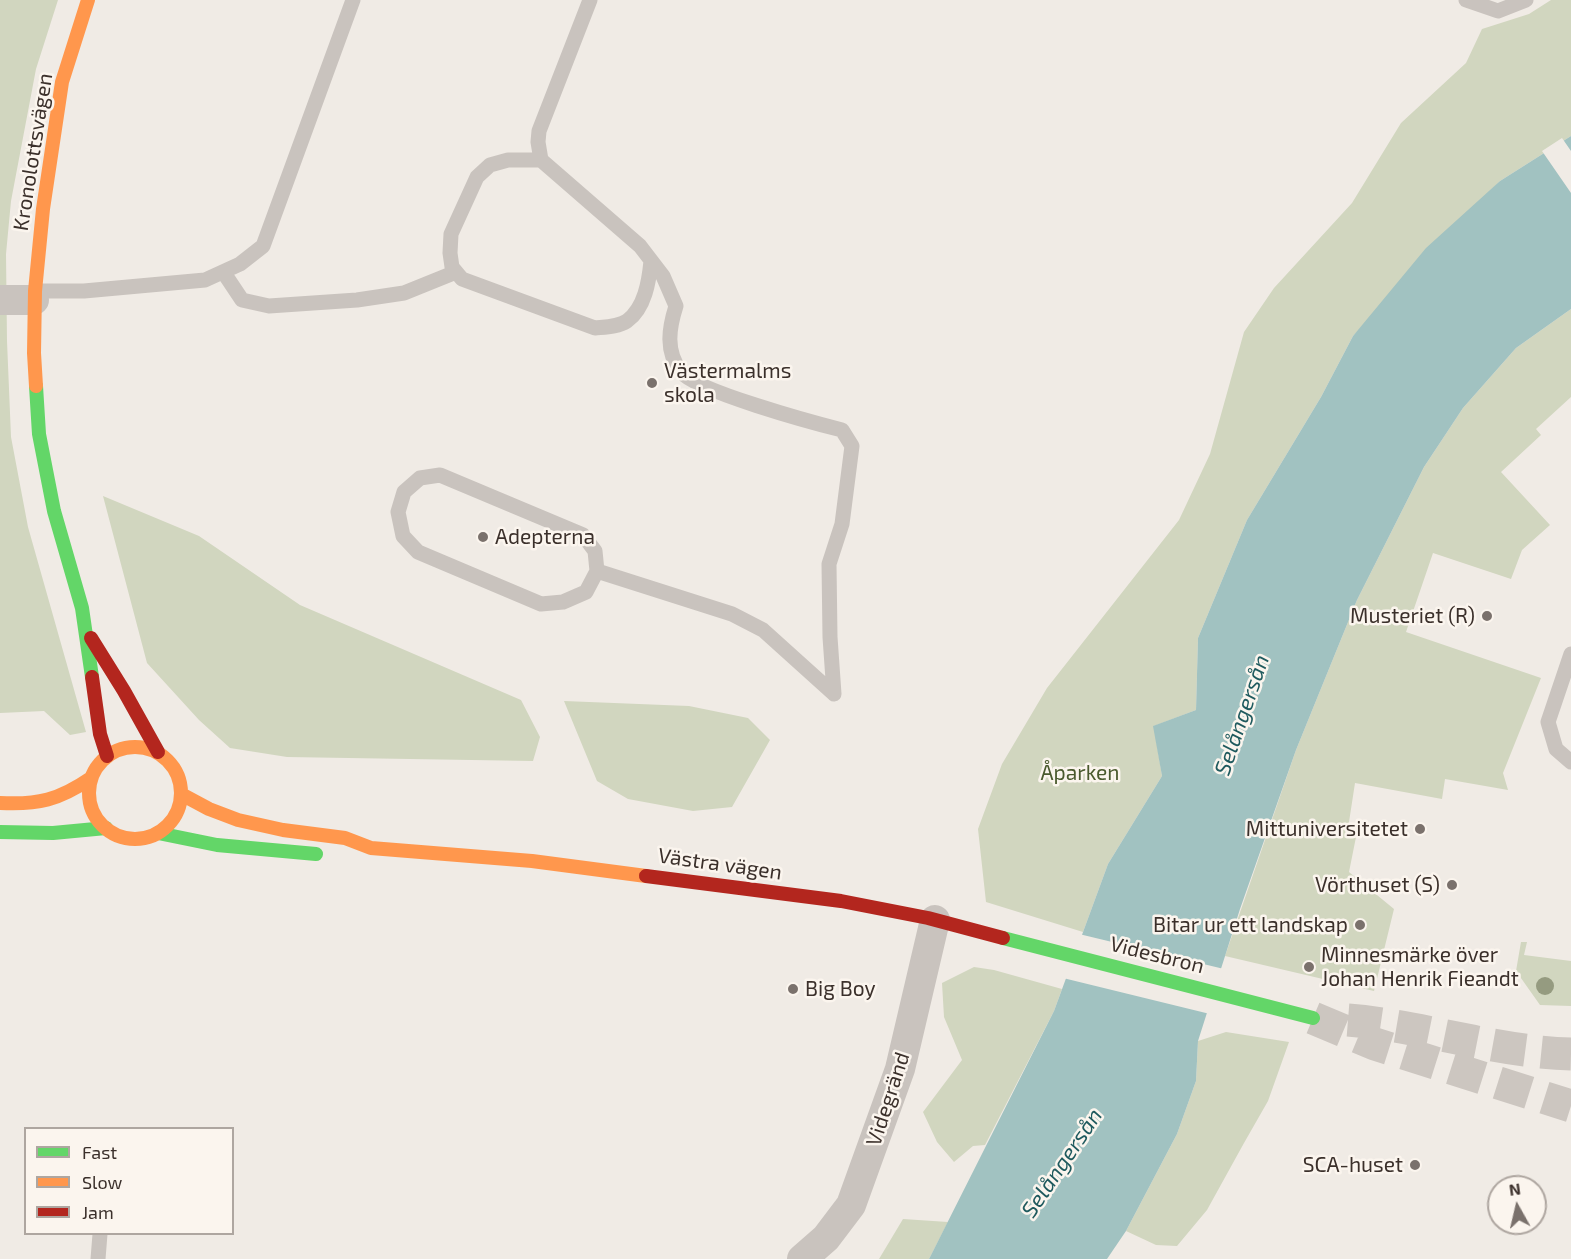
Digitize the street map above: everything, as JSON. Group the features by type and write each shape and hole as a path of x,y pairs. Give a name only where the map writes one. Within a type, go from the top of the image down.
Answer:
{"street":[{"name":"Kronolottsvägen","path":"88,0 62,82 43,209 34,296 39,434 54,511 87,631 100,734 107,756"},
{"path":"0,300 34,296"},
{"name":"Kronolottsvägen","path":"87,631 158,752"},
{"path":"126,747 147,748 158,752 173,766 178,775 181,794 176,815 158,833 150,836 131,838 114,833 106,828 92,807 89,788 95,769 107,756 126,747"},
{"path":"0,803 25,805 54,801 73,792 92,778"},
{"name":"Västra vägen","path":"181,794 212,812 238,821 356,839 371,848 532,861 841,901 935,920 1059,952"},
{"path":"0,832 51,834 106,828"},
{"path":"158,833 183,840 232,848 331,855"},
{"name":"Västra vägen","path":"352,857 371,848"},
{"name":"Videgränd","path":"802,1259 826,1238 851,1205 900,1069 935,920"},
{"name":"Videsbron","path":"1059,952 1313,1018"}],"lane":[{"path":"34,296 205,280 240,264 263,246 353,0"},
{"path":"590,0 539,131 541,160 640,246 663,276 676,306 669,327 671,353 682,373 698,384 801,420 842,430 852,446 842,524 829,564 830,637 834,694 763,630 732,614 597,571"},
{"path":"1466,0 1498,11 1526,0"},
{"path":"541,160 508,160 490,165 477,177 451,234 452,267 462,279 595,328 603,328 627,321 640,304 648,285 651,261"},
{"path":"224,273 242,300 269,306 357,300 404,293 456,272"},
{"path":"440,476 451,480 583,535 595,551 597,571 586,592 563,602 541,604 418,552 403,536 398,513 404,492 420,478 440,476"},
{"path":"1571,654 1548,722 1556,749 1571,762"},
{"path":"98,1259 100,1235"}],"green space":[{"path":"0,0 58,0 36,69 11,201 6,254 7,341 11,437 28,527 86,732 70,735 44,711 0,713"},
{"name":"Åparken","path":"1551,0 1571,0 1571,136 1500,181 1353,336 1321,397 1247,520 1198,638 1196,710 1154,726 1162,776 1108,864 1083,932 986,902 978,829 1002,764 1047,688 1179,520 1210,454 1244,332 1274,288 1352,203 1401,123 1466,63 1482,29 1529,14"},
{"path":"1571,309 1571,397 1536,429 1541,435 1501,472 1550,525 1522,550 1511,579 1433,553 1406,632 1541,678 1503,773 1508,790 1445,779 1442,799 1355,783 1347,835 1356,837 1349,872 1394,909 1374,991 1225,956 1296,750 1357,600 1424,467 1463,408 1516,348"},
{"path":"103,496 199,536 300,605 521,700 540,737 533,761 287,757 230,748 199,720 147,663"},
{"path":"564,701 689,706 748,718 770,740 732,807 693,811 628,799 597,781"},
{"path":"1521,942 1527,942 1524,955 1571,961 1571,1006 1540,1005 1516,971"},
{"path":"974,967 994,970 1062,989 1054,1011 985,1145 973,1146 954,1162 937,1142 923,1112 962,1060 944,1017 942,983"},
{"path":"1226,1032 1289,1042 1268,1101 1207,1210 1177,1246 1156,1245 1126,1231 1177,1134 1196,1081 1198,1041"},
{"path":"903,1219 948,1222 929,1259 879,1259"}],"water":[{"name":"Selångersån","path":"1571,136 1571,309 1516,348 1463,408 1424,467 1357,600 1296,750 1240,909 1198,1041 1196,1081 1177,1134 1126,1231 1107,1259 929,1259 1054,1011 1108,864 1162,776 1153,726 1196,710 1198,638 1247,520 1321,397 1353,336 1426,248 1500,181"}],"pier":[{"path":"1562,138 1571,151 1571,193 1542,151"},
{"path":"1079,934 1224,969 1210,1014 1063,978"}],"tunnel":[{"path":"1313,1018 1375,1044 1571,1106"},
{"path":"1348,1020 1376,1023 1515,1049 1571,1054"}],"traffic: fast":[{"path":"36,386 39,434 54,511 82,608 92,677"},
{"path":"0,832 53,833 106,828"},
{"path":"158,833 217,845 316,854"},
{"path":"1003,938 1313,1018"}],"traffic: slow":[{"path":"36,386 35,291 43,209 62,82 88,0"},
{"path":"135,747 161,755 173,767 181,793 173,819 161,831 135,839 109,831 97,819 89,793 97,767 109,755 135,747"},
{"path":"0,803 48,800 91,778"},
{"path":"181,794 209,809 238,820 283,830 345,838 371,848 532,861 646,876"}],"traffic: jam":[{"path":"91,638 158,752"},
{"path":"92,677 100,734 107,756"},
{"path":"646,876 841,901 928,918 1003,938"}],"place":[{"name":"Västermalms skola","path":"652,383"},
{"name":"Adepterna","path":"483,537"},
{"name":"Musteriet (R)","path":"1487,616"},
{"name":"Mittuniversitetet","path":"1420,829"},
{"name":"Vörthuset (S)","path":"1452,885"},
{"name":"Bitar ur ett landskap","path":"1360,925"},
{"name":"Minnesmärke över Johan Henrik Fieandt","path":"1309,967"},
{"name":"Big Boy","path":"793,989"},
{"name":"SCA-huset","path":"1415,1165"}]}
